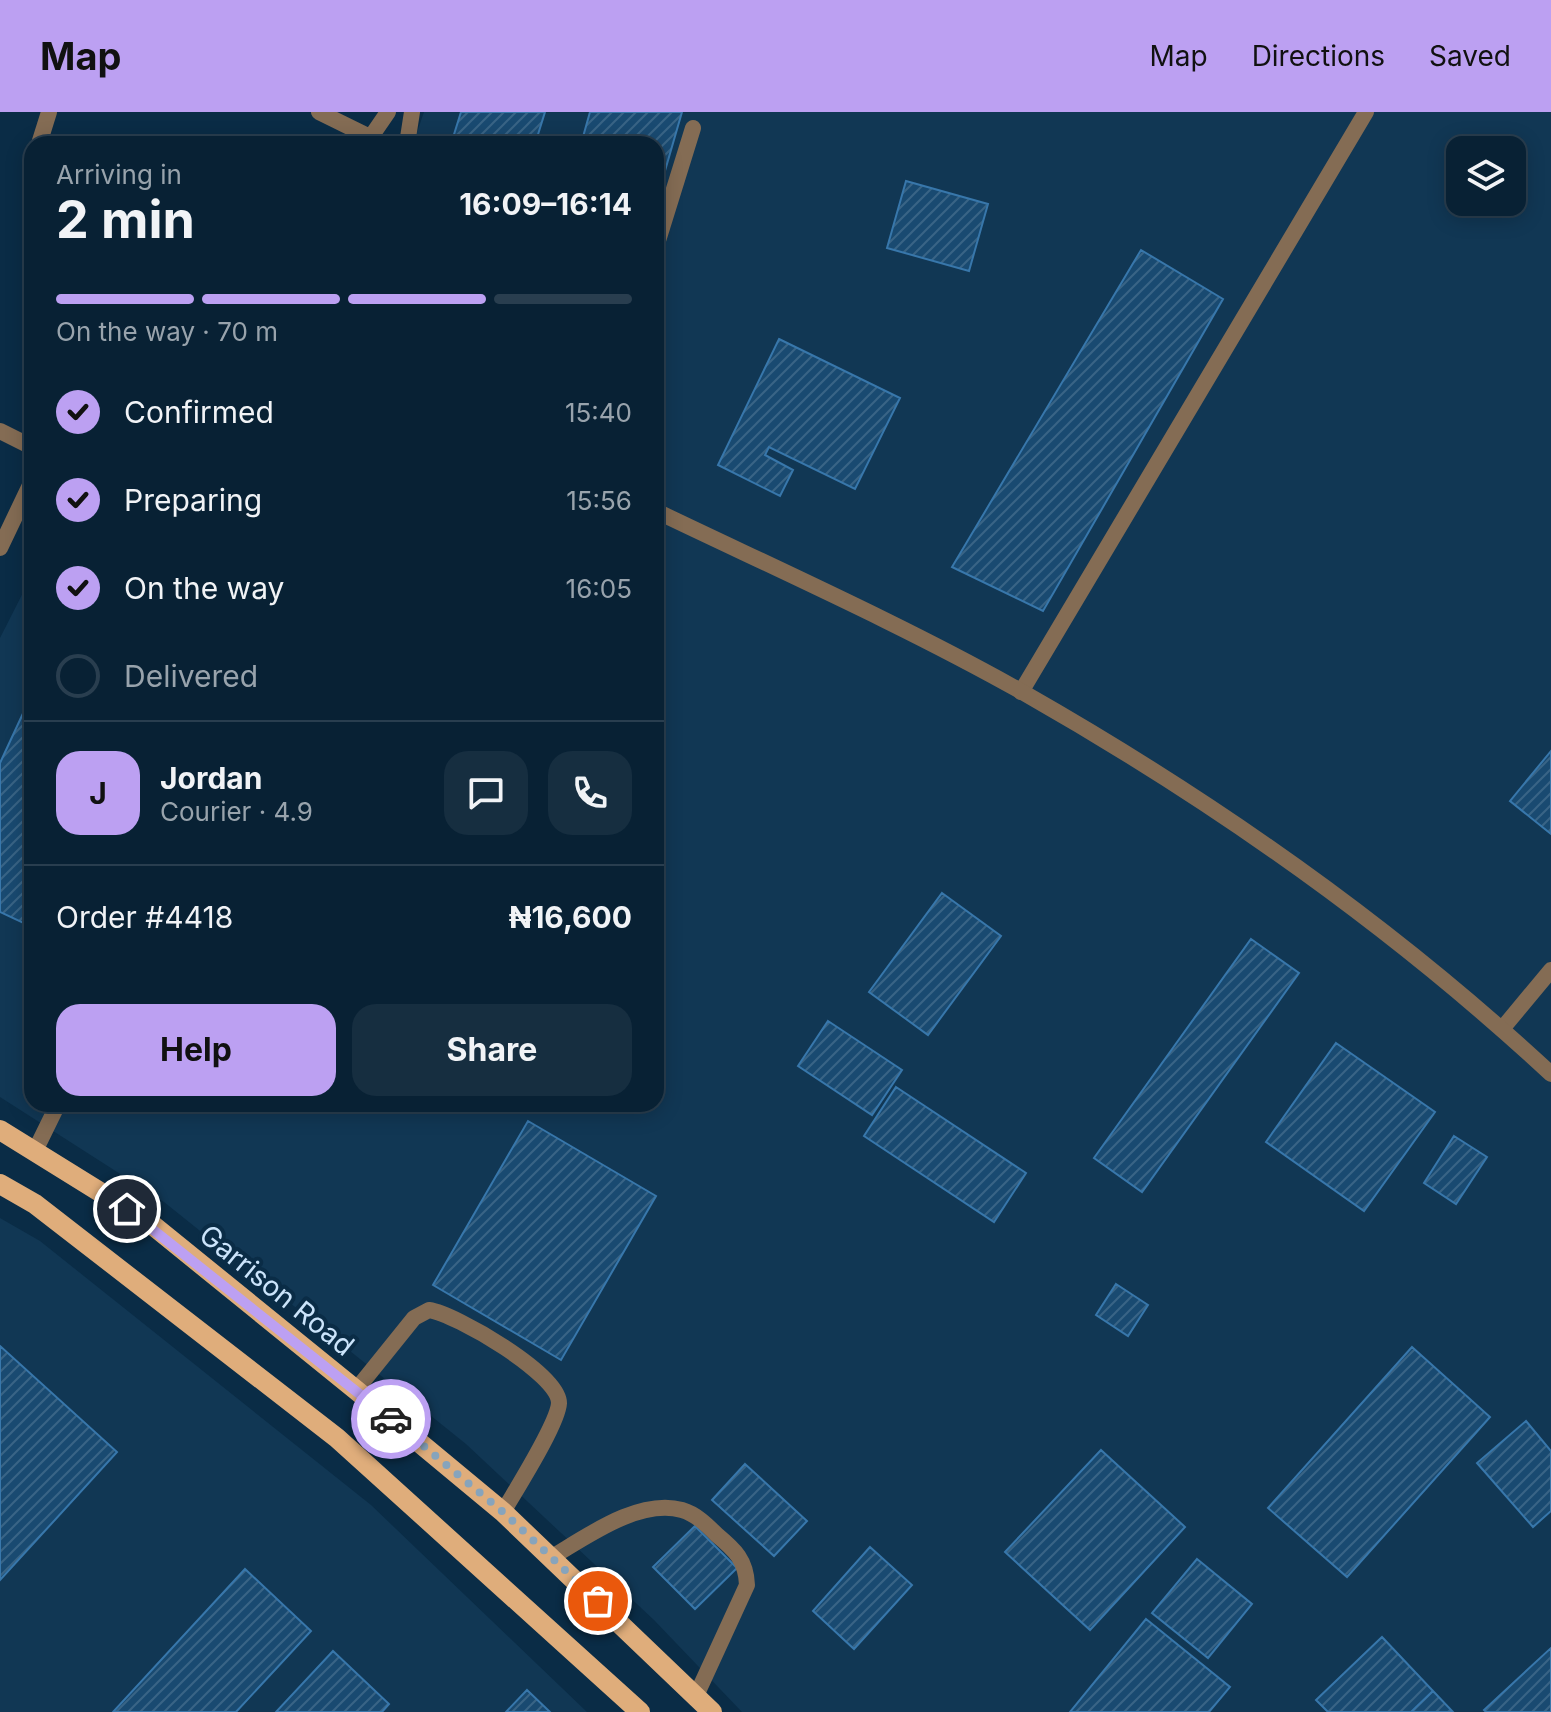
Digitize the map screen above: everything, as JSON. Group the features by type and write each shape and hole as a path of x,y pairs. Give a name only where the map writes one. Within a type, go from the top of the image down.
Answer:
{"main road":[{"name":"Garrison Road","path":"0,1130 36,1149 150,1223 356,1390 503,1512 712,1712"},
{"path":"0,1184 35,1204 337,1438 640,1712"}],"street":[{"path":"42,136 49,112"},
{"path":"319,112 362,136"},
{"path":"376,136 388,112"},
{"path":"408,136 412,112"},
{"path":"1021,692 1366,112"},
{"path":"664,221 693,128"},
{"path":"0,431 24,443"},
{"path":"0,548 24,513"},
{"path":"664,515 916,636 1089,731 1341,899 1425,961 1551,1074"},
{"path":"1502,1029 1551,970"},
{"path":"36,1149 54,1112"},
{"path":"356,1390 414,1318 429,1310 468,1323 554,1385 559,1403 553,1420 503,1512"},
{"path":"552,1557 614,1523 663,1509 681,1510 698,1518 736,1551 746,1567 747,1585 696,1696"}],"shaded area":[{"path":"424,112 1551,112 1551,1712 742,1712 654,1620 466,1444 164,1202 0,1097 0,638 24,591 24,1112 664,1112 664,136 416,136"},
{"path":"0,1218 40,1241 371,1505 587,1712 0,1712"}],"building":[{"path":"461,112 545,112 538,136 454,136"},
{"path":"590,112 682,112 664,174 664,136 583,136"},
{"path":"906,181 988,204 969,271 887,248"},
{"path":"1141,250 1223,299 1043,611 952,567"},
{"path":"779,339 900,398 855,489 769,447 765,455 793,470 780,496 718,465"},
{"path":"24,711 24,923 0,912 0,763"},
{"path":"1551,751 1551,834 1510,801"},
{"path":"942,893 1001,936 928,1035 869,992"},
{"path":"1251,939 1299,973 1142,1192 1094,1158"},
{"path":"828,1021 902,1070 872,1115 798,1066"},
{"path":"1336,1043 1435,1112 1364,1211 1266,1142"},
{"path":"896,1087 1026,1173 994,1222 864,1136"},
{"path":"528,1121 656,1196 561,1360 433,1285"},
{"path":"1454,1136 1487,1157 1456,1204 1424,1183"},
{"path":"1116,1284 1148,1305 1128,1336 1096,1315"},
{"path":"0,1346 117,1452 0,1580"},
{"path":"1412,1347 1490,1417 1347,1577 1268,1508"},
{"path":"1526,1421 1551,1451 1551,1511 1533,1527 1477,1463"},
{"path":"1101,1450 1185,1527 1090,1630 1005,1552"},
{"path":"745,1464 807,1521 774,1556 712,1500"},
{"path":"695,1526 737,1568 695,1609 653,1567"},
{"path":"870,1547 912,1585 854,1649 813,1611"},
{"path":"1197,1559 1252,1604 1208,1658 1152,1613"},
{"path":"245,1569 311,1631 236,1712 113,1712"},
{"path":"1146,1619 1230,1687 1209,1712 1070,1712"},
{"path":"1382,1637 1433,1691 1411,1712 1328,1712 1316,1700"},
{"path":"1551,1648 1551,1712 1484,1710"},
{"path":"333,1651 389,1704 382,1712 276,1712"},
{"path":"527,1690 550,1712 506,1712"},
{"path":"1433,1691 1453,1712 1411,1712"}],"way so far":[{"path":"391,1419 503,1512 598,1601"}],"route":[{"path":"127,1209 150,1223 391,1419"}]}
